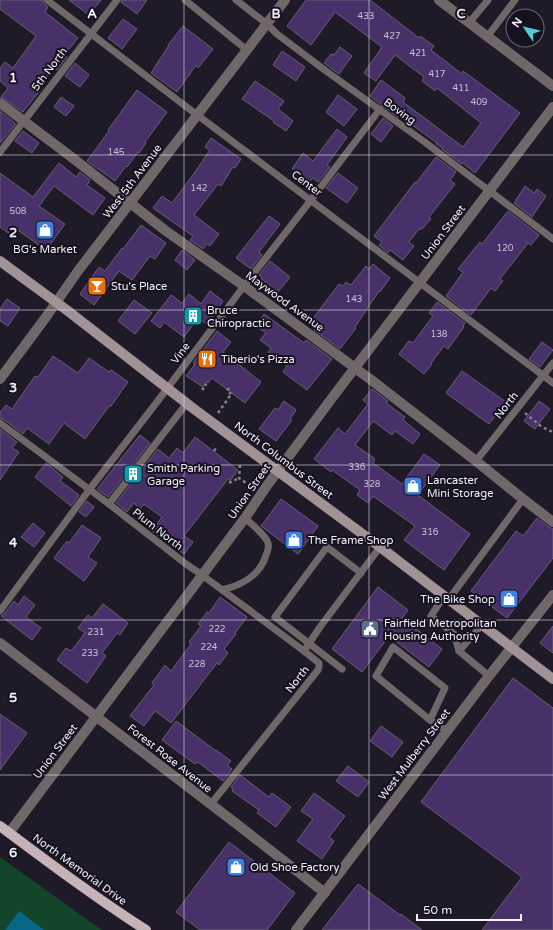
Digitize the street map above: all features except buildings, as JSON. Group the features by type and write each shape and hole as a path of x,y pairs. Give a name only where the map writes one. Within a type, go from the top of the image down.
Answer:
{"main road":[{"name":"North Columbus Street","path":"0,261 553,678"},
{"name":"North Memorial Drive","path":"0,826 146,930"}],"street":[{"name":"West 5th Avenue","path":"0,379 78,271 285,0"},
{"path":"440,0 553,86"},
{"name":"Maywood Avenue","path":"0,103 166,231 244,286 355,368 553,522"},
{"name":"Union Street","path":"9,833 245,518 355,368 553,107"},
{"name":"West Mulberry Street","path":"296,930 489,676 553,595"},
{"name":"Forest Rose Avenue","path":"0,643 325,893"}],"lane":[{"name":"Center","path":"47,0 553,383"},
{"name":"5th North","path":"0,152 117,0"},
{"path":"185,0 247,50"},
{"name":"Boving","path":"236,0 267,24 277,34 326,71 380,109 553,239"},
{"path":"469,23 488,0"},
{"path":"487,37 515,0"},
{"name":"Vine","path":"0,611 89,490 380,109"},
{"name":"North","path":"476,461 553,363"},
{"path":"109,504 187,403"},
{"name":"Plum North","path":"0,423 304,651"},
{"path":"489,676 459,651 454,634 431,616 523,499"},
{"path":"222,590 240,584 259,570 269,547 268,541 264,536 245,518"},
{"path":"342,669 275,617 327,547 361,573"},
{"name":"North","path":"211,804 318,670 319,663 304,651 380,547"},
{"path":"459,651 482,625"},
{"path":"430,720 445,688 393,647 376,676 430,720 447,731"}],"path":[{"path":"202,390 206,385 205,384"},
{"path":"211,421 232,394 226,391 229,388"},
{"path":"518,408 542,427 553,432"},
{"path":"214,451 217,447"},
{"path":"239,478 240,465"},
{"path":"229,483 239,478"},
{"path":"239,478 246,483"}],"green space":[{"path":"0,857 96,926 102,930 0,930"}],"water":[{"path":"19,911 44,930 5,930"}],"place":[{"name":"BG's Market","path":"45,230"},
{"name":"Stu's Place","path":"97,286"},
{"name":"Bruce Chiropractic","path":"193,316"},
{"name":"Tiberio's Pizza","path":"207,359"},
{"name":"Smith Parking Garage","path":"133,474"},
{"name":"Lancaster Mini Storage","path":"413,486"},
{"name":"The Frame Shop","path":"294,540"},
{"name":"The Bike Shop","path":"509,599"},
{"name":"Fairfield Metropolitan Housing Authority","path":"370,629"},
{"name":"Old Shoe Factory","path":"236,867"}]}
